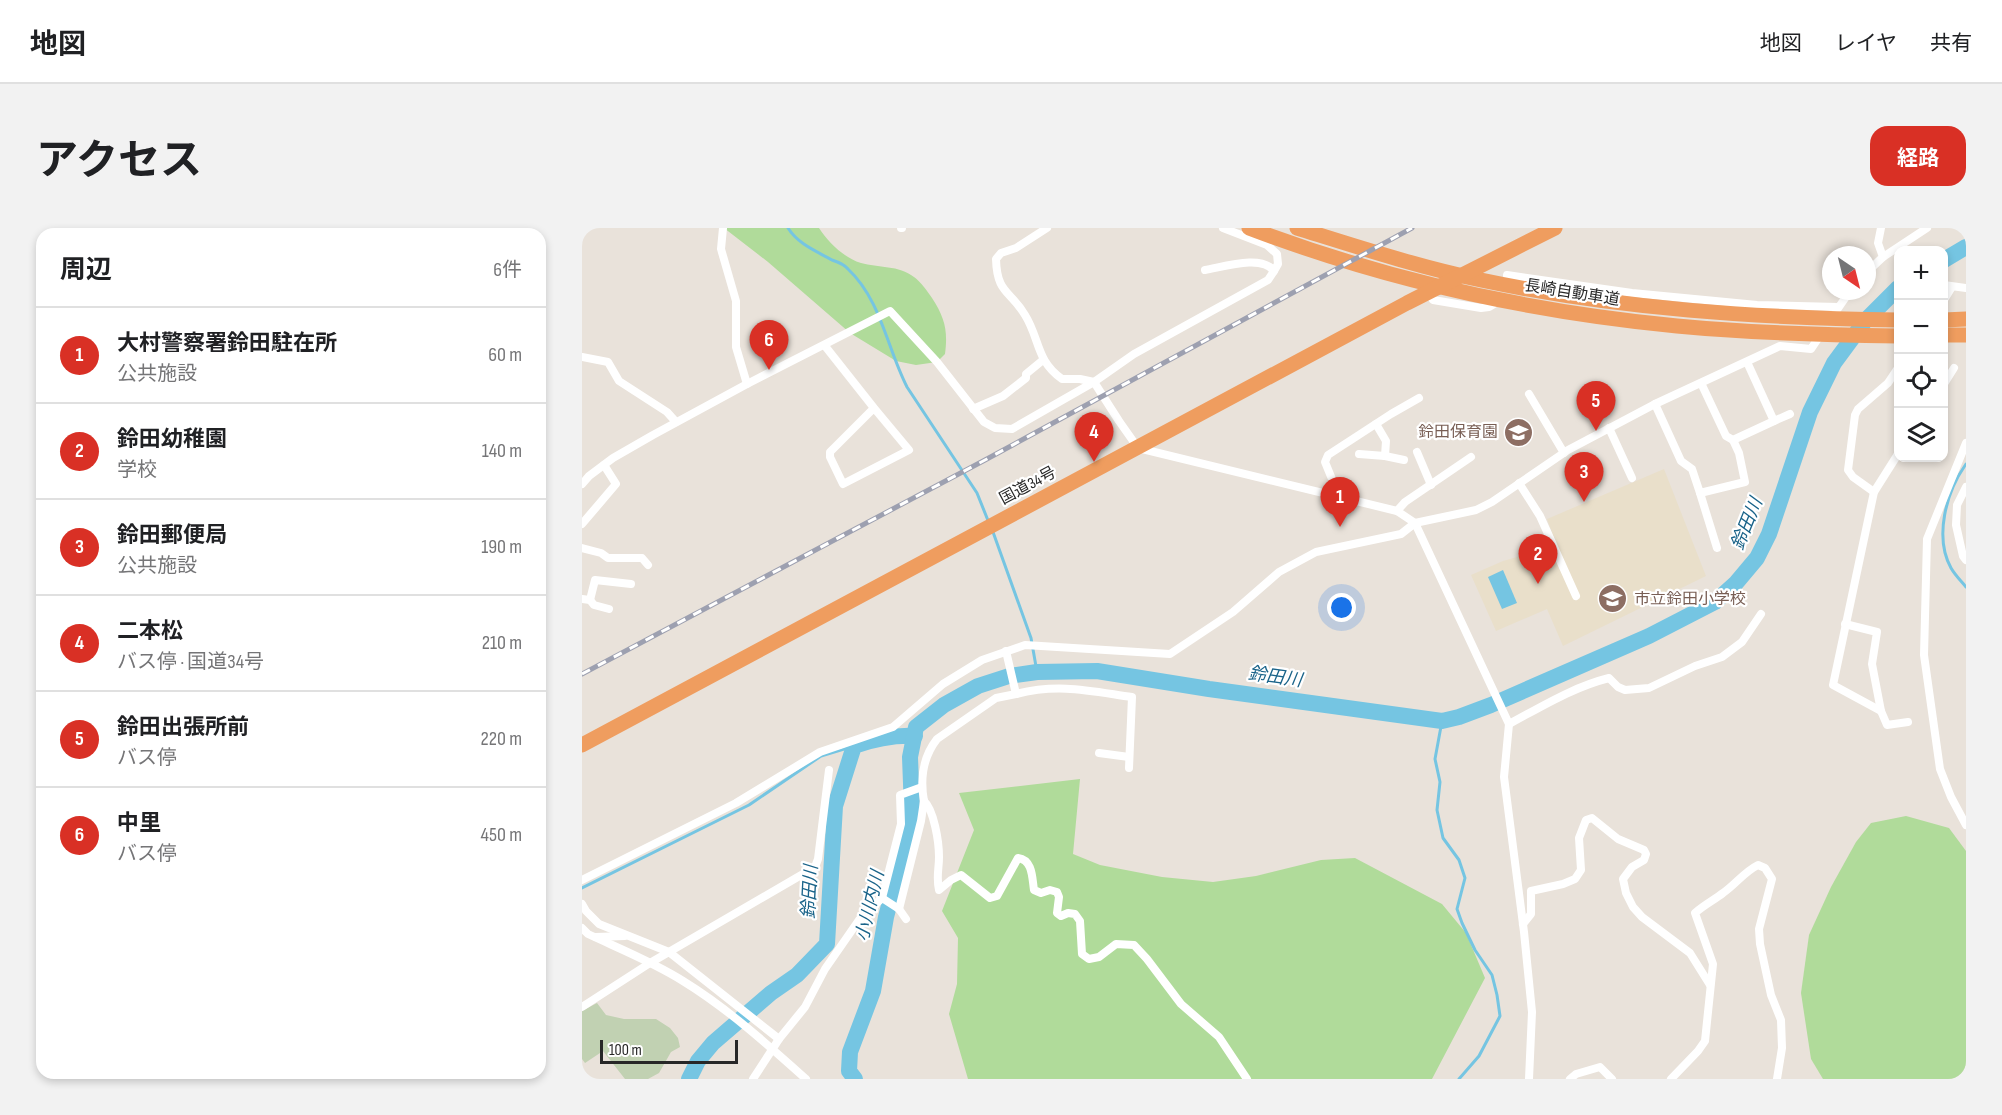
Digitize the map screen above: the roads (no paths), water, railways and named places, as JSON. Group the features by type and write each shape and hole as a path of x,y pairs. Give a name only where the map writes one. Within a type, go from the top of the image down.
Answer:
{"highway":[{"name":"長崎自動車道","path":"1249,228 1378,270 1478,296 1577,314 1677,326 1820,335 1894,336"},
{"name":"長崎自動車道","path":"1297,228 1383,255 1470,277 1578,298 1679,310 1827,319 1894,320"},
{"name":"国道34号","path":"582,745 1428,292 1503,266 1555,228"},
{"path":"1948,320 1966,319"},
{"path":"1948,335 1966,335"}],"street":[{"path":"723,228 721,249 736,301 736,347 747,384"},
{"path":"1047,228 1016,248 1001,253 996,259 996,272 1001,287 1025,315 1043,360 1062,379 1094,382 1138,448 1397,511 1415,523 1508,721 1504,777 1532,1012 1530,1079"},
{"path":"582,484 604,465 676,422 890,311 937,362 984,422 995,428 1012,429 1094,382 1134,354 1268,280 1278,264 1277,254 1267,245 1223,228"},
{"path":"1881,228 1878,243 1882,257"},
{"path":"1908,246 1927,228"},
{"path":"1876,263 1882,257 1894,252"},
{"path":"1205,270 1256,261 1270,266 1274,271"},
{"path":"1428,292 1433,300 1481,308 1489,307 1497,304 1506,295 1508,287 1503,266 1632,293 1757,305 1838,307"},
{"path":"1948,286 1966,288"},
{"path":"582,880 736,803 820,752 893,727 943,684 982,660 1026,645 1170,654 1233,612 1279,572 1316,552 1401,534 1415,523 1476,510 1564,453 1655,404 1780,346 1811,349 1843,300"},
{"path":"825,346 909,450 843,484 830,457 830,452 874,408"},
{"path":"582,357 608,362 620,381 666,412 676,422"},
{"path":"973,409 1003,396 1026,378 1026,374 1043,360"},
{"path":"1747,362 1774,421"},
{"path":"1948,378 1954,368"},
{"path":"1874,492 1853,477 1848,470 1855,415 1858,409 1888,383 1894,375"},
{"path":"1700,494 1745,482 1739,453 1733,440 1726,436 1701,383"},
{"path":"1528,394 1564,453"},
{"path":"1339,496 1325,462 1328,455 1419,398"},
{"path":"1655,404 1681,461 1692,469 1717,548"},
{"path":"1733,440 1790,414"},
{"path":"1376,424 1386,441 1384,456"},
{"path":"1609,428 1632,477"},
{"path":"1966,443 1927,539 1924,655 1940,769 1951,797 1966,825"},
{"path":"1417,452 1431,484"},
{"path":"1359,454 1404,460"},
{"path":"1397,511 1406,502 1471,457"},
{"path":"1881,711 1833,685 1874,492 1894,462"},
{"path":"582,524 616,484 604,465"},
{"path":"1519,483 1540,516 1576,596"},
{"path":"1966,487 1957,505 1956,525 1966,560"},
{"path":"582,548 601,553 608,558 642,558 648,565"},
{"path":"609,609 594,605 586,599 595,580 631,584"},
{"path":"1508,721 1576,689 1609,678 1625,690 1649,688 1695,666 1722,657 1742,642 1761,614"},
{"path":"1845,624 1877,632 1872,664 1881,711 1887,725 1908,722"},
{"path":"1007,653 1016,692"},
{"path":"900,909 921,820 924,801 921,787 930,748 937,739 996,698 1016,692 1066,687 1132,697 1128,768"},
{"path":"1099,753 1129,757"},
{"path":"582,1007 650,963 814,867 818,859 829,770"},
{"path":"753,1079 805,1007 825,969 859,920 883,899 901,824 900,795 921,787"},
{"path":"924,801 929,806 937,837 939,858 936,877 939,890 951,880 962,875 990,898 997,896 1018,858 1024,859 1029,864 1035,890 1041,893 1050,890 1057,892 1059,897 1057,913 1061,916 1068,913 1075,914 1080,921 1082,954 1089,958 1099,957 1116,944 1134,945 1180,1004 1219,1038 1247,1079"},
{"path":"1523,924 1530,914 1531,891 1575,879 1581,870 1579,838 1586,820 1592,818 1618,839 1644,850 1646,854 1644,860 1632,867 1623,879 1629,900 1642,917 1690,953 1710,985"},
{"path":"1671,1079 1705,1041 1713,964 1695,913 1707,902 1723,894 1758,865 1765,868 1772,879 1759,929 1771,995 1781,1020 1782,1048 1777,1079"},
{"path":"883,899 900,909 906,919"},
{"path":"582,904 586,912 599,924 669,952 780,1039"},
{"path":"582,928 594,937 684,981 721,1007 806,1079"},
{"path":"594,937 628,935"},
{"path":"1570,1079 1576,1074 1600,1067 1612,1079"}],"water":[{"path":"1503,570 1517,603 1502,609 1488,577"}],"waterway":[{"path":"788,228 808,247 845,266 859,281 876,310 907,387 977,493 989,523"},
{"name":"鈴田川","path":"1948,258 1966,247"},
{"name":"鈴田川","path":"855,1079 849,1071 850,1052 873,991 886,917 909,829 912,810 910,757 916,727 944,705 978,686 1009,676 1037,672 1097,671 1442,721 1491,705 1649,636 1715,602 1736,583 1757,558 1769,534 1810,412 1834,363 1865,321 1894,292"},
{"path":"1966,464 1948,501 1943,529 1946,556 1953,571 1966,587"},
{"path":"993,532 1031,638 1037,672"},
{"path":"1442,721 1435,759 1440,782 1437,810 1443,838 1459,860 1465,878 1457,909 1475,950 1492,975 1500,1016 1479,1056 1459,1079"},
{"name":"鈴田川","path":"689,1079 698,1061 713,1043 771,993 797,975 827,944 835,806 854,746 884,738 915,736"},
{"path":"582,888 749,805 821,756 854,746"}],"railway":[{"path":"582,674 985,460 1412,228"}],"place":[{"name":"中里","path":"769,370"},
{"name":"鈴田出張所前","path":"1596,431"},
{"name":"鈴田保育園","path":"1519,432"},
{"name":"二本松","path":"1094,462"},
{"name":"鈴田郵便局","path":"1584,502"},
{"name":"大村警察署鈴田駐在所","path":"1340,527"},
{"name":"鈴田幼稚園","path":"1538,584"},
{"name":"市立鈴田小学校","path":"1613,599"}],"water label":[{"name":"小川内川","path":"870,906"}]}
